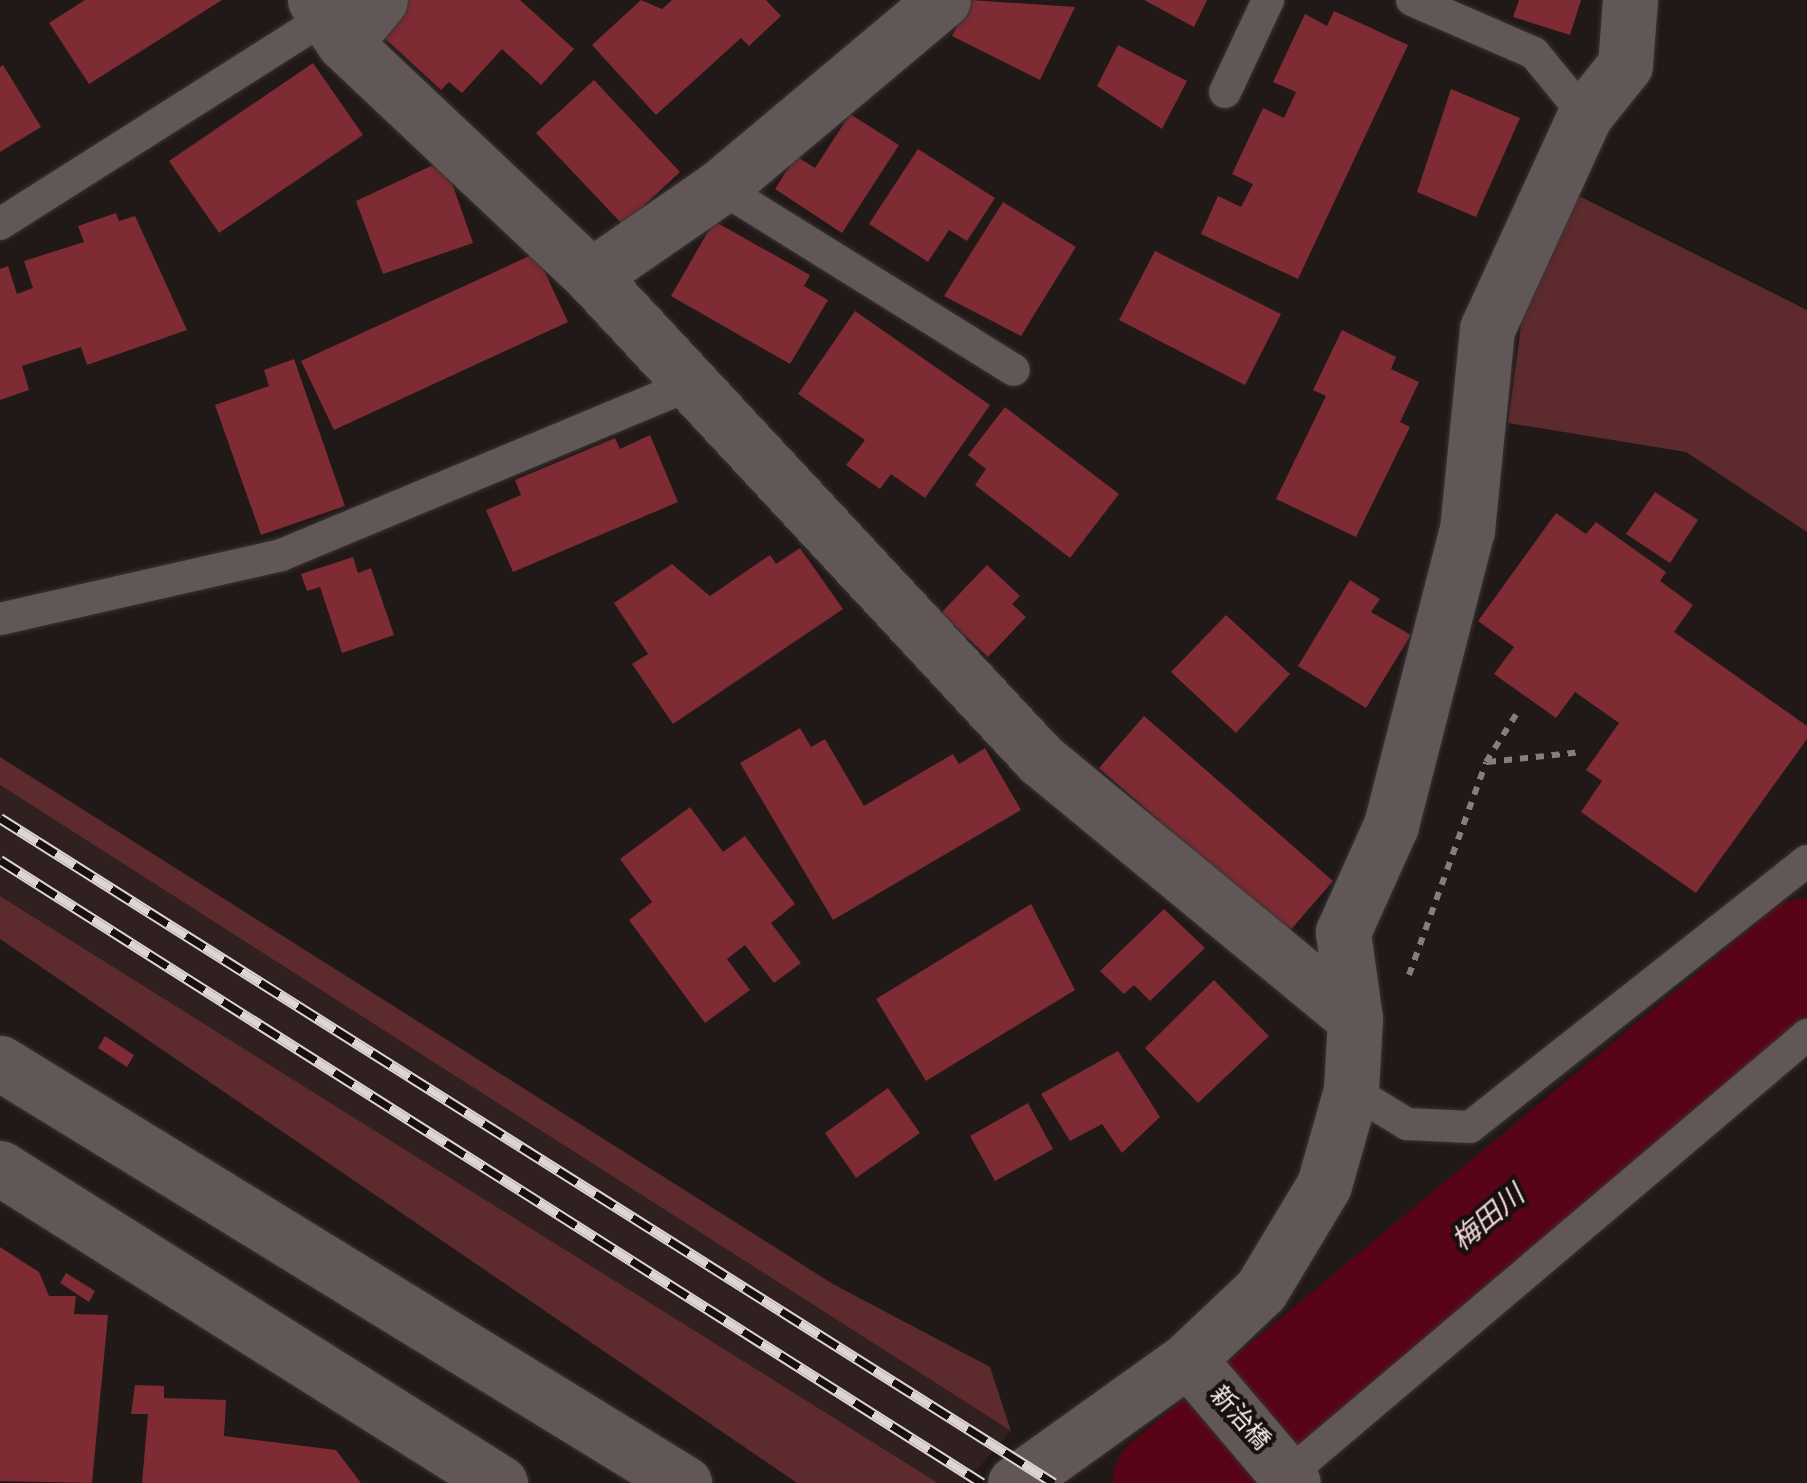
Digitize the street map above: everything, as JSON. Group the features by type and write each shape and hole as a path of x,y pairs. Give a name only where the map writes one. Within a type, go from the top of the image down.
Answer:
{"street":[{"path":"591,276 720,187 943,0"},
{"path":"1015,1483 1193,1365 1260,1290 1324,1185 1350,1090 1355,1019 1343,932 1390,825 1467,530 1487,330 1585,115 1625,66 1630,0"},
{"path":"343,14 591,276 686,386 1040,759 1355,1019"},
{"path":"0,1063 684,1483"},
{"path":"0,1168 500,1483"},
{"name":"新治橋","path":"1193,1365 1288,1474"}],"lane":[{"path":"1225,92 1268,0"},
{"path":"1412,0 1534,53 1585,115"},
{"path":"0,224 343,14"},
{"path":"720,187 1014,370"},
{"path":"0,619 281,555 686,386"},
{"path":"1350,1090 1407,1124 1470,1127 1807,860"},
{"path":"1288,1474 1807,1035"}],"path":[{"path":"1355,1019 1412,972 1486,762 1519,710"},
{"path":"1486,762 1582,752"}],"shaded area":[{"path":"1571,192 1807,310 1807,532 1686,452 1508,423 1527,281"},
{"path":"0,757 833,1284 990,1367 1011,1431 0,785"},
{"path":"0,785 1011,1431 965,1483 938,1483 0,896"},
{"path":"0,896 938,1483 797,1483 0,939"}],"building":[{"path":"85,0 222,0 89,84 49,23"},
{"path":"409,0 520,0 574,49 541,85 502,49 462,93 449,82 441,90 379,33"},
{"path":"641,0 662,9 672,0 766,0 781,16 749,46 741,38 656,115 592,45"},
{"path":"970,0 1075,7 1040,80 952,36"},
{"path":"1144,0 1207,0 1194,27"},
{"path":"1519,0 1581,0 1570,35 1513,17"},
{"path":"1334,11 1408,45 1298,279 1201,234 1218,196 1241,207 1253,184 1232,174 1263,108 1284,118 1296,92 1273,82 1305,14 1327,26"},
{"path":"1118,45 1187,81 1162,129 1097,86"},
{"path":"313,63 363,135 219,233 169,161"},
{"path":"3,65 41,127 0,152 0,67"},
{"path":"594,80 680,172 623,225 536,133"},
{"path":"1451,89 1520,118 1476,217 1417,192"},
{"path":"850,114 899,145 842,233 775,189 796,156 815,168"},
{"path":"918,149 995,198 967,241 949,230 928,262 869,224"},
{"path":"444,160 473,243 383,274 356,201"},
{"path":"1003,202 1076,247 1021,336 944,296"},
{"path":"116,213 119,221 135,216 187,330 87,365 81,347 22,366 29,390 0,400 0,269 8,266 17,294 33,288 24,261 84,242 78,226"},
{"path":"714,221 810,275 804,286 828,300 790,364 671,296"},
{"path":"1155,251 1281,314 1245,385 1119,320"},
{"path":"536,253 568,322 334,430 301,361"},
{"path":"855,311 990,405 925,498 891,474 880,489 846,465 865,440 798,394"},
{"path":"1342,330 1396,357 1391,369 1419,382 1400,422 1410,427 1356,537 1276,499 1326,396 1313,390"},
{"path":"294,359 345,506 261,535 215,405 269,386 264,370"},
{"path":"1005,407 1119,494 1070,558 975,485 986,469 968,455"},
{"path":"650,435 678,502 513,572 486,510 521,495 515,480 615,438 620,449"},
{"path":"1655,492 1698,520 1670,563 1626,534"},
{"path":"1556,513 1586,534 1596,522 1666,572 1660,581 1693,605 1674,632 1807,726 1807,739 1696,893 1581,812 1602,781 1586,770 1619,723 1575,692 1556,718 1494,674 1514,647 1478,621"},
{"path":"800,548 843,609 673,724 632,664 648,654 614,603 672,564 710,596 770,555 776,564"},
{"path":"353,557 358,573 371,568 394,635 342,653 320,587 307,591 301,574"},
{"path":"987,565 1020,596 1012,604 1026,617 988,657 941,613"},
{"path":"1350,580 1380,599 1371,612 1411,635 1366,708 1298,666"},
{"path":"1226,615 1290,674 1236,733 1171,672"},
{"path":"1144,716 1333,881 1288,933 1099,768"},
{"path":"800,728 811,747 825,739 864,806 953,754 959,764 985,748 1021,810 833,920 740,763"},
{"path":"690,807 723,852 745,836 795,904 771,923 801,963 774,983 745,945 727,959 750,990 705,1023 629,920 652,902 620,859"},
{"path":"1031,904 1075,990 926,1081 876,999"},
{"path":"1164,909 1205,948 1150,1001 1134,985 1124,994 1100,971"},
{"path":"1214,980 1269,1036 1198,1103 1145,1048"},
{"path":"105,1036 134,1055 127,1067 98,1048"},
{"path":"1118,1051 1160,1117 1122,1153 1102,1124 1070,1141 1041,1094"},
{"path":"888,1088 920,1133 856,1178 825,1133"},
{"path":"1028,1103 1053,1149 995,1181 970,1136"},
{"path":"0,1247 39,1272 49,1296 76,1296 74,1314 108,1315 92,1483 0,1481"},
{"path":"66,1273 95,1291 89,1302 60,1283"},
{"path":"135,1385 164,1386 164,1398 226,1400 224,1436 336,1450 361,1483 142,1483 148,1414 131,1414"}],"waterway":[{"name":"梅田川","path":"1168,1483 1807,953"}],"railway":[{"path":"0,818 1054,1483"},
{"path":"0,860 982,1483"}]}
